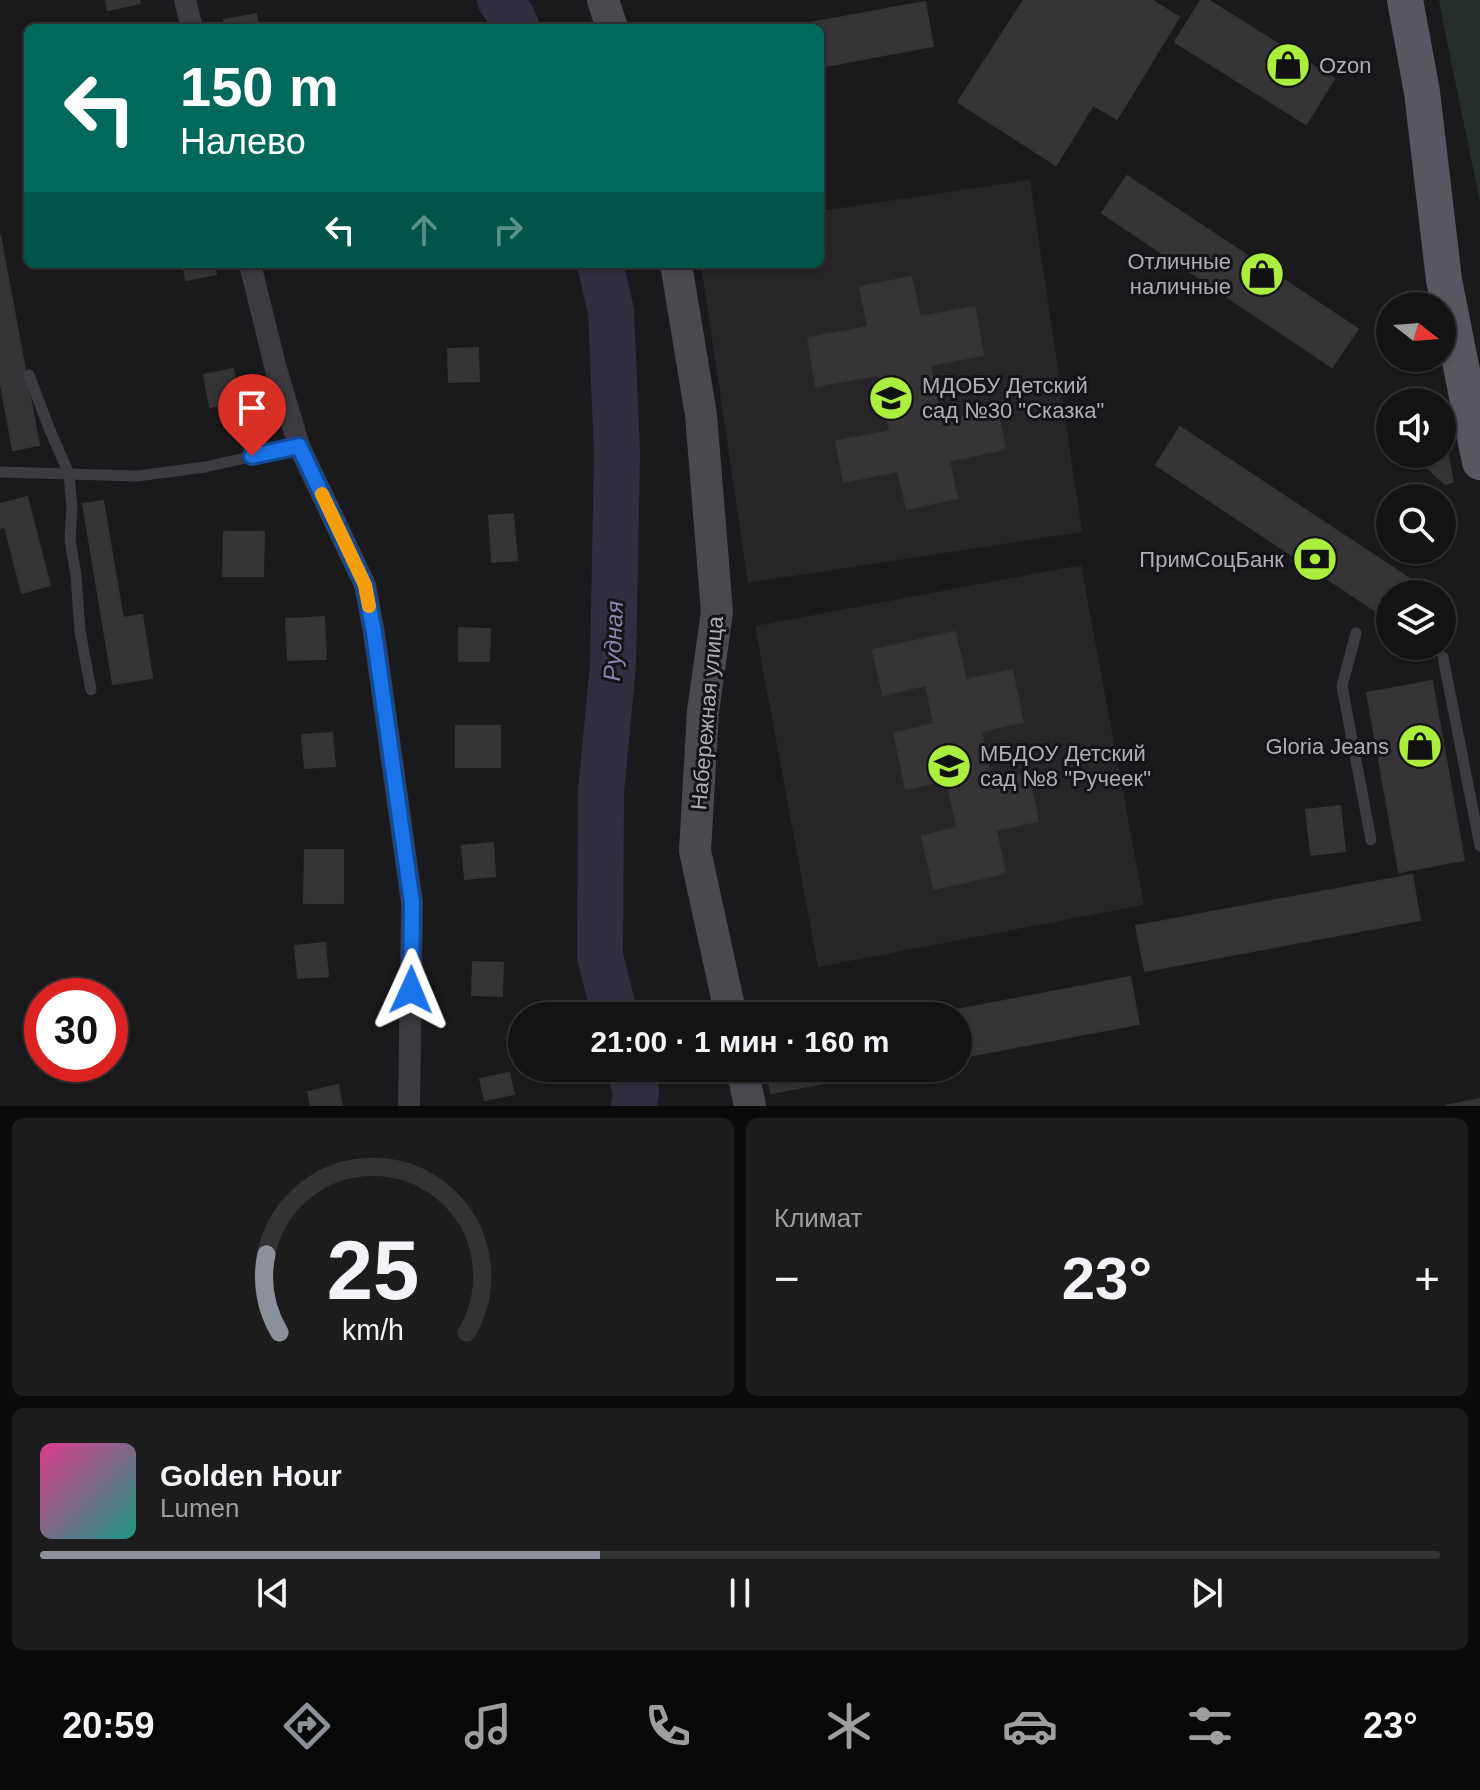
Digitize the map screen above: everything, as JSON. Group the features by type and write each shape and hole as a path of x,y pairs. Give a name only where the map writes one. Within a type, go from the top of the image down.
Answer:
{"main road":[{"path":"603,0 611,24"},
{"path":"1405,0 1422,92 1444,280 1480,462"},
{"name":"Набережная улица","path":"677,268 701,415 717,612 703,711 695,851 728,1002"},
{"path":"745,1082 750,1106"}],"street":[{"path":"185,0 191,24"},
{"path":"251,268 299,446 365,585 412,903 409,1106"}],"lane":[{"path":"29,375 69,474 72,509 70,540 80,631 91,690"},
{"path":"0,472 137,476 205,467 299,446"},
{"path":"1356,633 1342,686 1371,840"},
{"path":"1444,660 1480,846"}],"shaded area":[{"path":"1439,0 1480,0 1480,202 1442,17"},
{"name":"МДОБУ Детский сад №30 \"Сказка\"","path":"1030,180 1082,532 748,583 702,268 824,268 824,210"},
{"name":"МБДОУ Детский сад №8 \"Ручеек\"","path":"1081,565 1144,905 818,967 755,626"}],"building":[{"path":"106,0 139,0 140,3 108,10"},
{"path":"1024,0 1151,0 1179,17 1117,119 1093,105 1056,165 958,102"},
{"path":"1201,0 1208,0 1334,79 1306,124 1175,42"},
{"path":"925,2 933,46 824,66 824,24 805,24"},
{"path":"256,14 258,24 225,24 224,20"},
{"path":"1127,176 1358,329 1332,367 1102,213"},
{"path":"0,235 39,445 13,450 0,380"},
{"path":"184,268 215,268 216,274 186,280"},
{"path":"911,277 920,317 975,307 983,355 930,365 941,420 997,409 1005,449 949,461 957,498 907,509 898,471 844,482 836,441 890,431 878,375 816,386 808,338 868,327 860,287"},
{"path":"478,348 479,381 449,382 448,349"},
{"path":"233,369 240,401 210,407 204,375"},
{"path":"1180,427 1376,557 1376,564 1387,564 1410,579 1376,580 1376,611 1156,465"},
{"path":"1428,468 1450,468 1453,482 1445,484"},
{"path":"27,497 50,585 22,593 5,527 0,528 0,504"},
{"path":"103,501 123,618 142,615 152,678 113,684 83,504"},
{"path":"513,514 517,560 492,562 489,516"},
{"path":"224,532 264,532 263,576 223,576"},
{"path":"324,617 326,659 288,660 286,619"},
{"path":"459,628 490,629 489,661 459,661"},
{"path":"955,632 966,680 1012,670 1023,722 981,731 991,781 1028,773 1038,821 996,830 1005,873 934,889 922,836 957,828 947,780 906,789 894,733 934,724 926,685 883,695 873,650"},
{"path":"1432,681 1464,860 1399,872 1367,693"},
{"path":"456,726 500,726 500,767 456,767"},
{"path":"332,733 335,766 305,768 302,735"},
{"path":"1340,806 1345,851 1311,855 1306,810"},
{"path":"493,843 495,876 465,879 462,846"},
{"path":"305,850 343,850 343,903 304,903"},
{"path":"1412,875 1420,920 1145,971 1136,926"},
{"path":"325,943 328,976 298,978 295,946"},
{"path":"473,962 503,963 502,996 472,995"},
{"path":"1130,977 1139,1024 972,1055 972,1007"},
{"path":"508,1073 508,1082 511,1082 514,1094 485,1100 480,1079"},
{"path":"769,1082 830,1082 771,1093"},
{"path":"338,1085 342,1106 311,1106 308,1092"},
{"path":"1480,1099 1480,1106 1445,1106"}],"waterway":[{"name":"Рудная","path":"500,0 515,24"},
{"name":"Рудная","path":"601,268 611,311 617,453 613,665 601,792 600,956 612,1002"},
{"name":"Рудная","path":"633,1082 636,1092 634,1106"}],"slow traffic":[{"path":"322,494 365,585 369,606"}],"place":[{"name":"Ozon","path":"1288,65"},
{"name":"Отличные наличные","path":"1262,274"},
{"name":"МДОБУ Детский сад №30 \"Сказка\"","path":"891,398"},
{"name":"ПримСоцБанк","path":"1315,559"},
{"name":"Gloria Jeans","path":"1420,746"},
{"name":"МБДОУ Детский сад №8 \"Ручеек\"","path":"949,766"}],"route":[{"path":"252,456 299,446 365,585 412,903 411,990"}]}
